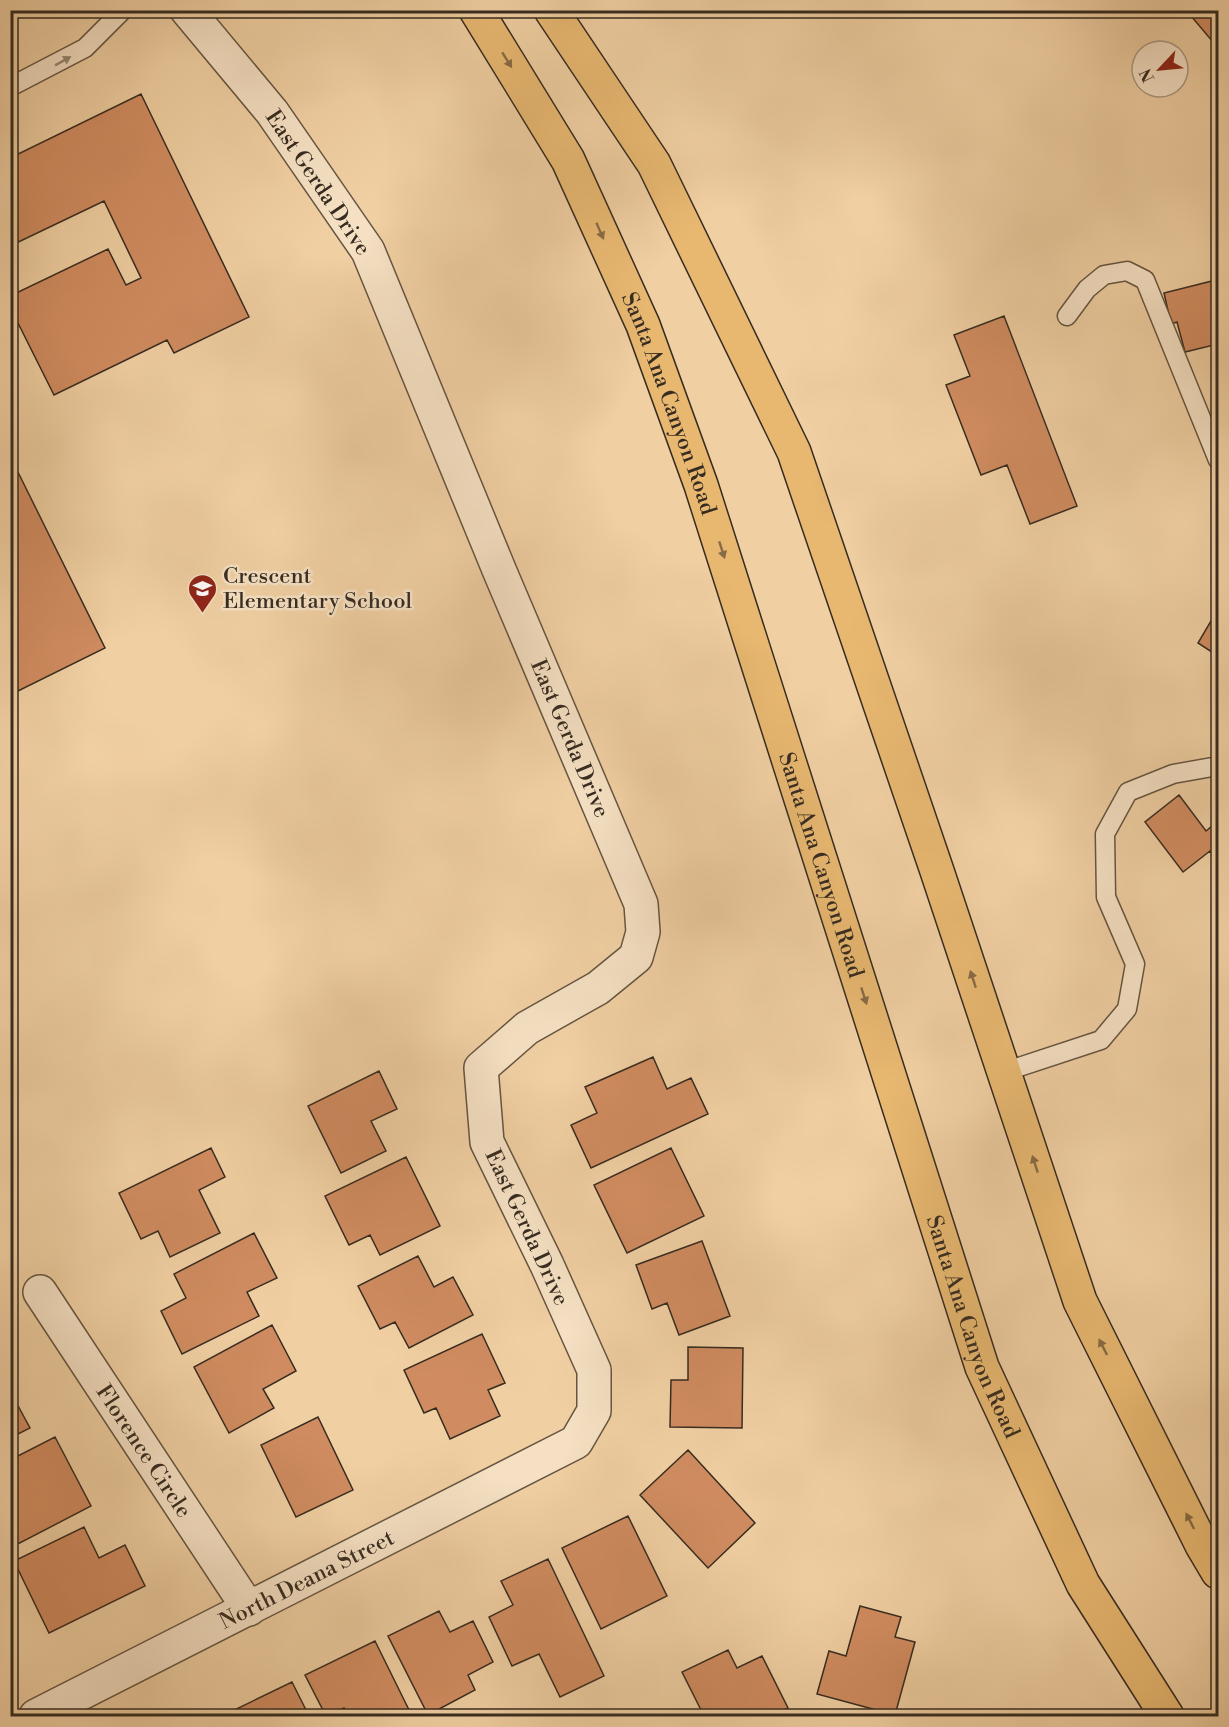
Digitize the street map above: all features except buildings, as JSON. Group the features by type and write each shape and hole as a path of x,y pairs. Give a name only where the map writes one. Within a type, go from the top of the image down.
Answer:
{"main road":[{"name":"Santa Ana Canyon Road","path":"476,10 568,160 643,325 701,485 982,1367 1083,1584 1167,1716"},
{"path":"550,10 654,164 794,452 1080,1301 1202,1545 1218,1572"}],"street":[{"name":"East Gerda Drive","path":"187,10 272,112 368,250 641,904 643,932 636,957 598,988 527,1028 481,1068 487,1143 548,1265 594,1370 594,1411 576,1442"},
{"name":"Florence Circle","path":"40,1292 249,1609"},
{"name":"North Deana Street","path":"36,1716 576,1442"}],"lane":[{"path":"10,87 85,48 123,10"},
{"path":"1067,316 1087,289 1104,275 1127,271 1145,280 1218,460"},
{"path":"1004,1072 1101,1040 1127,1009 1135,964 1106,897 1105,834 1128,792 1173,774 1218,766"}],"place":[{"name":"Crescent Elementary School","path":"202,614"}]}
